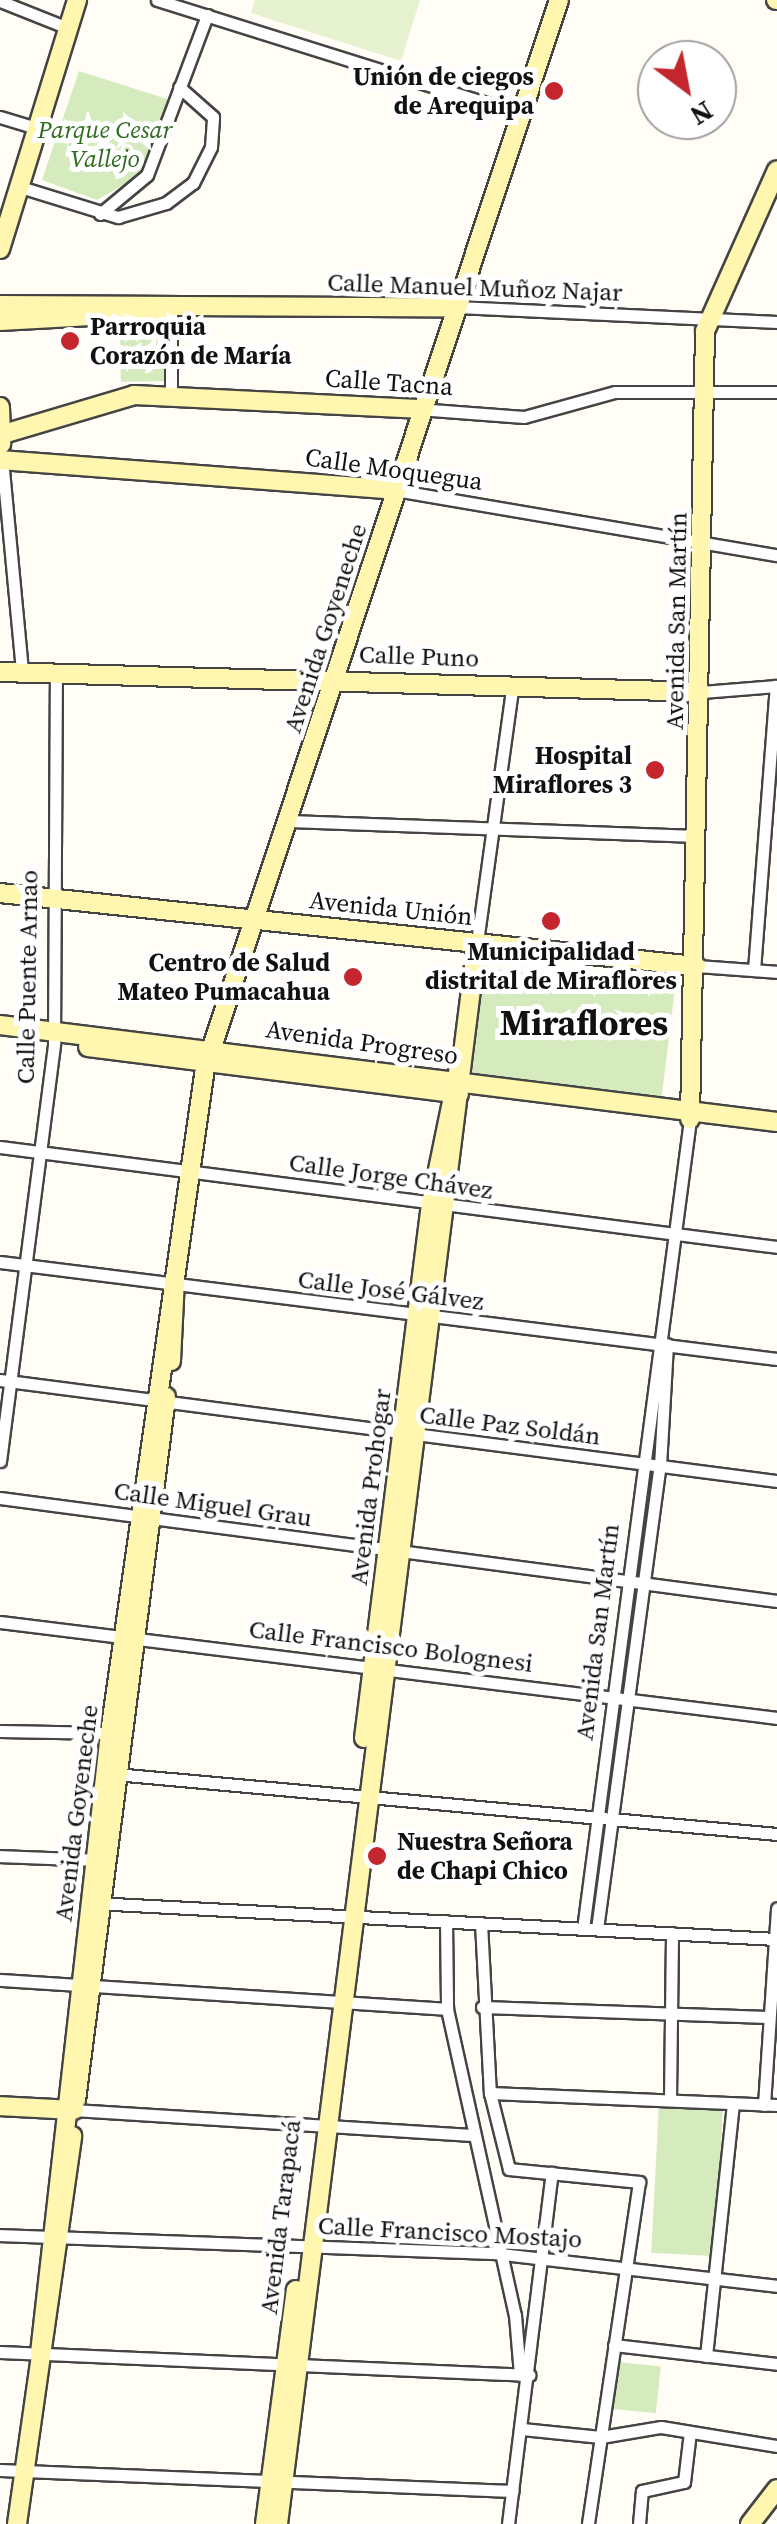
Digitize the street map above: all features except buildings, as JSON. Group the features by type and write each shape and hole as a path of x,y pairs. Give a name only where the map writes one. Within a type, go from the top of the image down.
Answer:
{"street":[{"path":"0,249 77,0"},
{"path":"157,0 521,114"},
{"name":"Avenida Goyeneche","path":"17,2524 175,1284 209,1053 336,678 418,409 457,307 559,0"},
{"path":"0,1 68,28"},
{"path":"100,214 147,175 207,15"},
{"path":"18,186 100,214 150,210 202,169 213,117 178,87"},
{"path":"0,116 36,128"},
{"path":"708,318 777,170"},
{"path":"116,321 171,304 171,395"},
{"name":"Calle Manuel Muñoz Najar","path":"0,306 457,307 777,322"},
{"name":"Avenida San Martín","path":"590,1929 598,1819 644,1464 666,1344 690,1115 708,318"},
{"path":"0,321 171,323"},
{"name":"Calle Tacna","path":"0,435 64,410 171,395 524,416 615,392 777,392"},
{"path":"0,408 1,460 22,671"},
{"name":"Calle Moquegua","path":"1,460 396,490 777,555"},
{"name":"Calle Puente Arnao","path":"0,1461 7,1381 29,1266 44,1152 54,1037 56,671"},
{"name":"Calle Puno","path":"0,672 336,678 700,692 776,686"},
{"name":"Avenida Prohogar","path":"344,1916 380,1669 422,1316 513,684"},
{"path":"754,970 776,686"},
{"path":"288,822 698,836"},
{"path":"762,856 777,860"},
{"name":"Avenida Unión","path":"0,893 777,972"},
{"name":"Avenida Progreso","path":"0,1025 54,1037"},
{"name":"Avenida Progreso","path":"0,1036 54,1037 456,1083 777,1131"},
{"name":"Avenida Progreso","path":"690,1115 777,1122"},
{"name":"Calle Jorge Chávez","path":"0,1147 777,1247"},
{"name":"Calle José Gálvez","path":"0,1262 777,1359"},
{"name":"Avenida San Martín","path":"590,1929 612,1820 660,1466 666,1344"},
{"name":"Calle Paz Soldán","path":"7,1381 777,1481"},
{"name":"Calle Miguel Grau","path":"0,1498 777,1601"},
{"name":"Calle Francisco Bolognesi","path":"0,1622 777,1718"},
{"name":"Avenida Goyeneche","path":"112,1774 110,1733 130,1636"},
{"path":"0,1731 110,1733"},
{"path":"112,1774 362,1800 777,1834"},
{"path":"0,1856 101,1860"},
{"path":"97,1904 775,1938"},
{"path":"490,2093 771,2105 769,2017 777,1908"},
{"name":"Avenida Tarapacá","path":"265,2524 277,2481 293,2365 344,1916"},
{"path":"446,1922 447,2009 470,2135 502,2254 525,2375"},
{"path":"481,1923 482,2006 490,2093 509,2169 639,2182 588,2524"},
{"path":"670,2099 672,1933"},
{"path":"0,1980 447,2009"},
{"path":"482,2006 670,2017 769,2017"},
{"path":"706,2356 732,2103"},
{"path":"0,2106 470,2135"},
{"path":"508,2524 522,2429 525,2375 545,2258 552,2174"},
{"name":"Calle Francisco Mostajo","path":"0,2235 502,2254 777,2286"},
{"path":"614,2345 777,2364"},
{"path":"0,2352 525,2375"},
{"path":"522,2429 601,2437 690,2432 777,2446"},
{"path":"639,2524 642,2492 684,2482 690,2432"},
{"path":"0,2470 513,2491"},
{"name":"Avenida Tarapacá","path":"277,2481 278,2524"},
{"path":"750,2524 777,2489"}],"green space":[{"path":"255,0 420,0 401,61 251,13"},
{"name":"Parque Cesar Vallejo","path":"79,71 170,100 147,171 97,200 42,180"},
{"path":"165,331 166,381 121,382 120,332"},
{"path":"485,968 675,991 662,1096 472,1073"},
{"path":"659,2104 723,2107 715,2256 651,2253"},
{"path":"617,2362 661,2367 656,2413 612,2409"}],"place":[{"name":"Unión de ciegos de Arequipa","path":"554,91"},
{"name":"Parroquia Corazón de María","path":"70,341"},
{"name":"Hospital Miraflores 3","path":"655,770"},
{"name":"Municipalidad distrital de Miraflores","path":"551,921"},
{"name":"Centro de Salud Mateo Pumacahua","path":"353,977"},
{"name":"Nuestra Señora de Chapi Chico","path":"377,1856"}],"district":[{"name":"Miraflores","path":"584,1023"}]}
